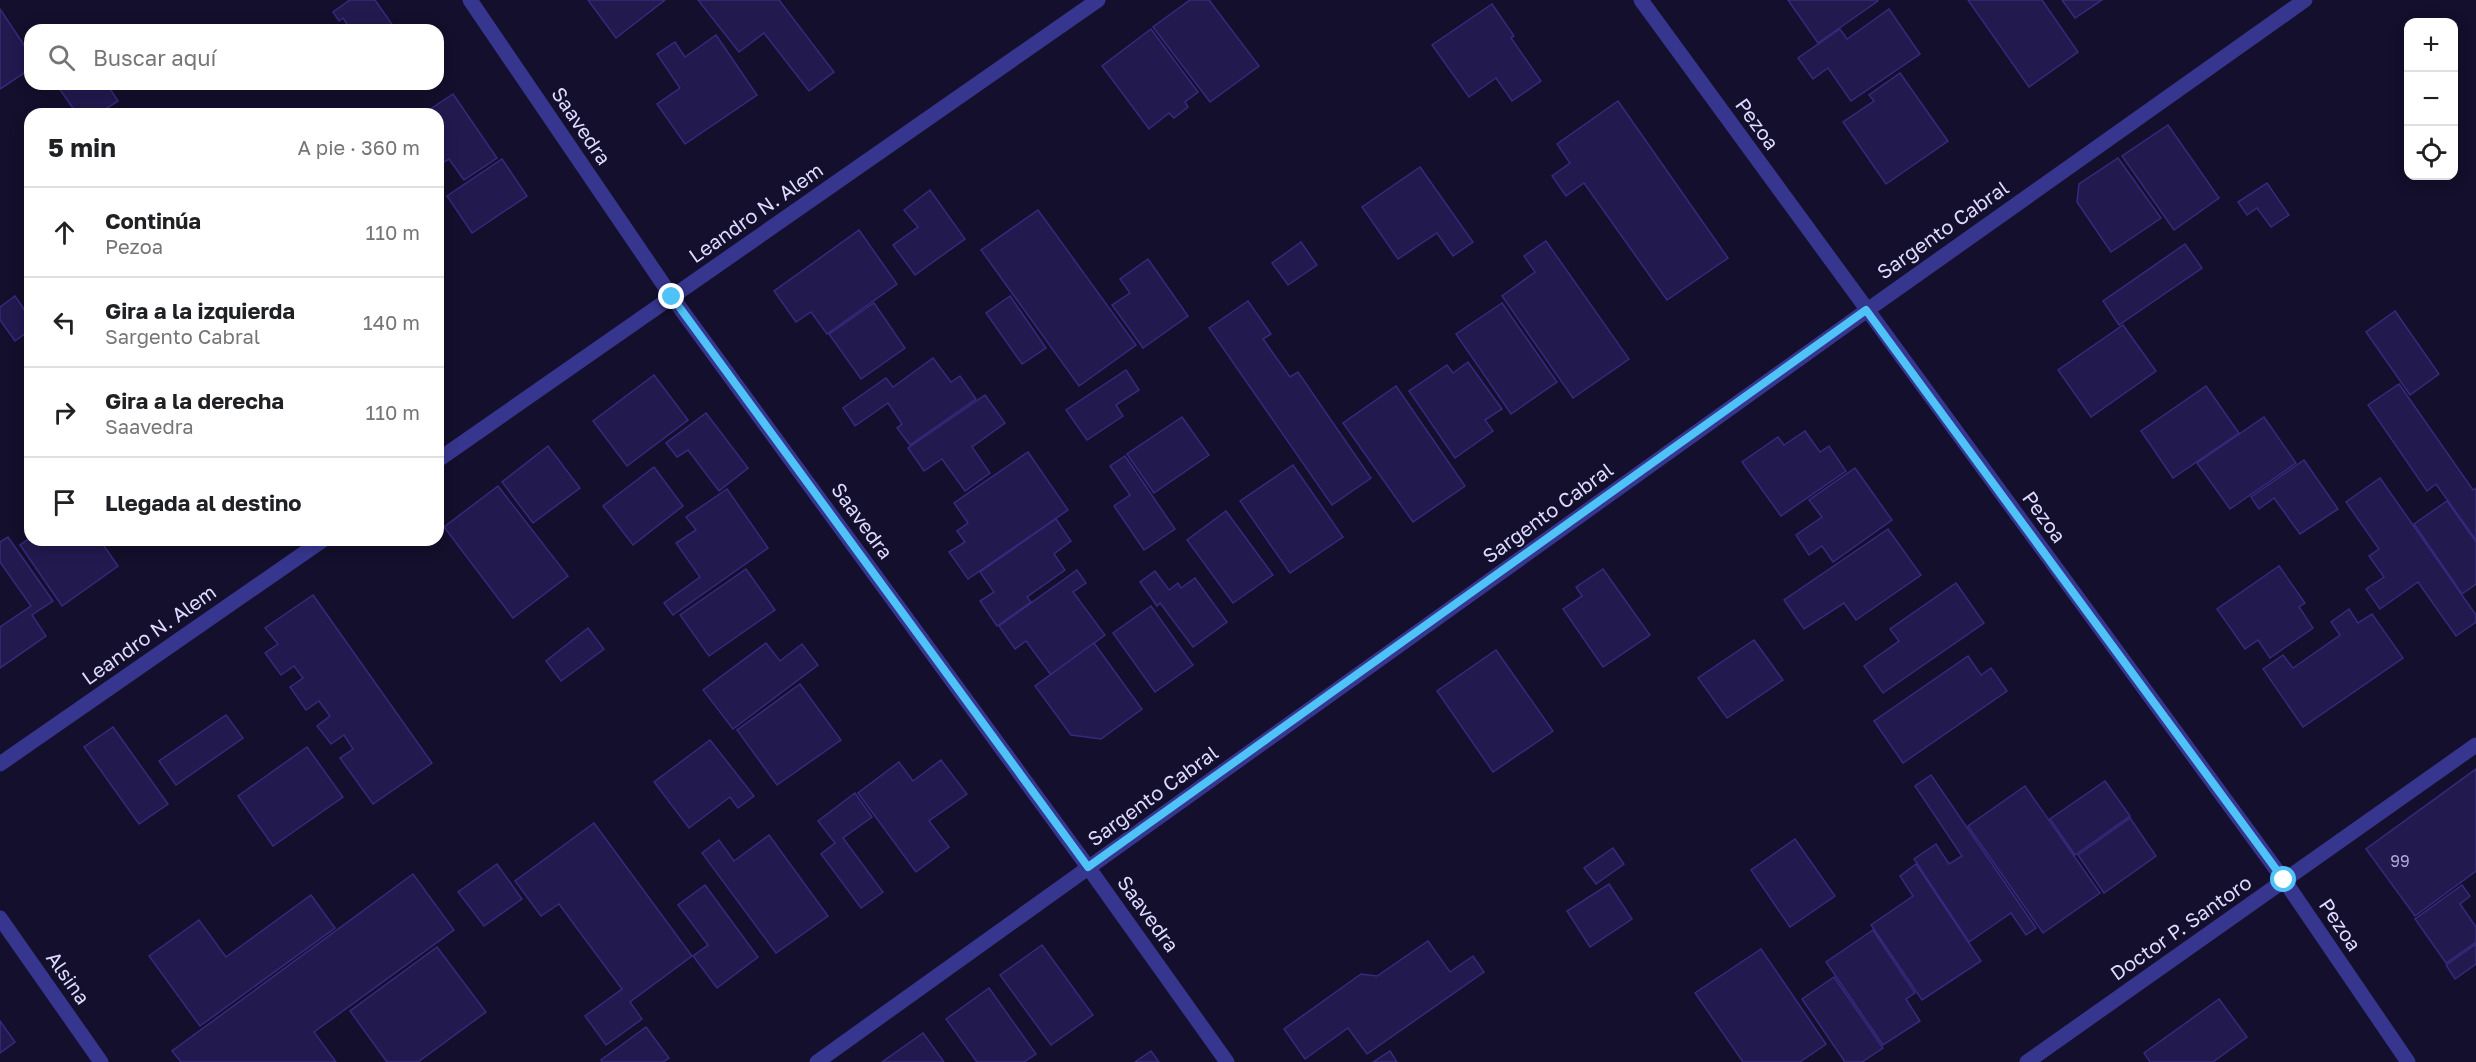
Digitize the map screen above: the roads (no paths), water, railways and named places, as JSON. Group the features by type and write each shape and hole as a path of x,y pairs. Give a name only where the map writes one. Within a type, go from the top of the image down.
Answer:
{"street":[{"name":"Saavedra","path":"470,0 672,297 1088,867 1227,1062"},
{"name":"Leandro N. Alem","path":"444,456 1098,0"},
{"name":"Pezoa","path":"1641,0 2284,880 2408,1062"},
{"name":"Sargento Cabral","path":"817,1062 1866,310 2305,0"},
{"name":"Leandro N. Alem","path":"0,764 314,546"},
{"name":"Doctor P. Santoro","path":"2027,1062 2476,745"},
{"name":"Alsina","path":"0,918 101,1062"}]}
